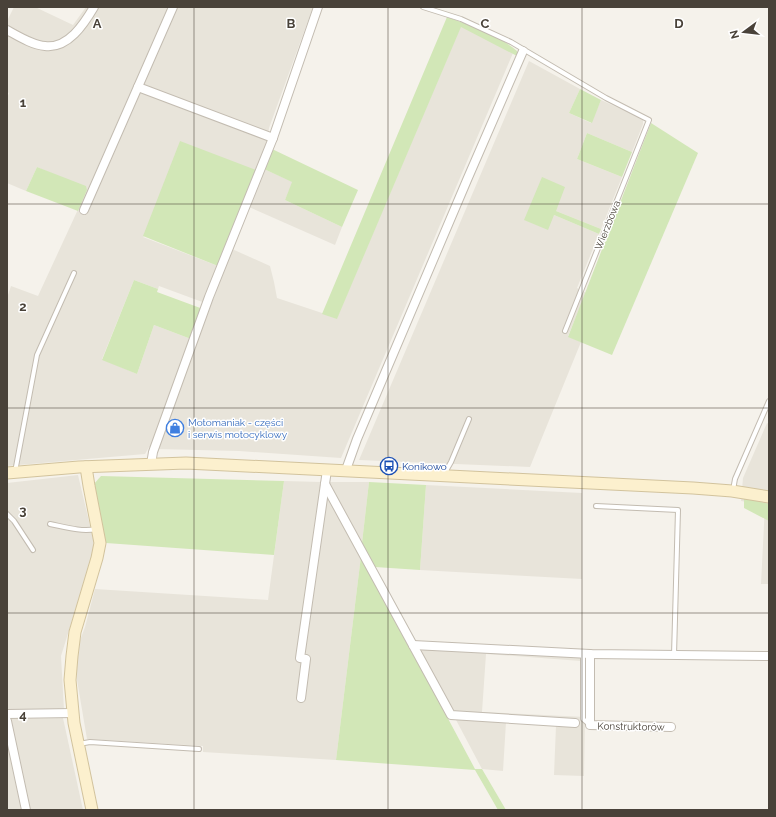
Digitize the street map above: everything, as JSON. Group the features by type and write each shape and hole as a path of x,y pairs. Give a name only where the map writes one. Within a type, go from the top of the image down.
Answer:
{"main road":[{"path":"11,473 86,467 190,464 664,486 732,491 769,497"},
{"path":"86,467 98,528 100,551 75,632 70,680 78,744 92,810"}],"street":[{"path":"7,30 44,46 59,44 66,42 73,36 94,7"},
{"path":"84,210 173,7"},
{"path":"152,464 153,452 209,297 273,138 318,7"},
{"path":"347,471 357,438 523,51"},
{"path":"138,87 273,138"},
{"path":"302,698 306,659 300,658 327,470"},
{"path":"325,484 451,715 574,723"},
{"path":"413,646 587,654 769,656"},
{"name":"Konstruktorów","path":"587,654 590,725 671,727"},
{"path":"7,714 73,713"},
{"path":"7,721 26,810"}],"lane":[{"path":"423,7 461,19 511,42 523,51"},
{"name":"Wierzbowa","path":"523,51 606,98 649,120 565,331"},
{"path":"11,473 16,461 37,355 74,273"},
{"path":"732,491 735,479 769,401"},
{"path":"446,476 447,469 469,419"},
{"path":"596,506 678,510 674,655"},
{"path":"7,514 14,521 33,550"},
{"path":"50,524 71,529 89,530 98,528"},
{"path":"78,744 90,742 199,749"}],"shaded area":[{"path":"14,7 35,7 73,25 86,7 313,7 269,128 267,142 256,170 143,237 218,266 205,303 159,286 158,289 134,280 102,359 137,374 154,325 191,339 151,447 149,447 145,454 7,466 7,298 11,286 38,296 87,190 37,167 26,191 7,183 7,98 9,93 7,92 7,21"},
{"path":"461,26 513,53 341,458 239,451 157,449 232,249 270,266 277,298 337,318"},
{"path":"529,61 580,89 569,113 591,123 601,100 643,119 643,124 632,152 587,133 577,159 622,177 601,229 556,211 554,215 599,234 577,288 586,293 568,336 581,342 530,467 359,460"},
{"path":"264,169 293,182 285,200 342,227 335,245 249,207"},
{"path":"767,423 769,424 769,584 761,584 765,505 741,501 743,478"},
{"path":"78,475 95,547 61,656 64,710 7,710 7,483"},
{"path":"284,481 321,482 361,556 336,760 203,752 203,746 87,739 77,680 76,662 79,643 85,627 95,589 268,600"},
{"path":"329,482 369,482 362,543"},
{"path":"426,485 582,493 582,579 420,570"},
{"path":"418,641 581,652 581,661 486,654 482,712 585,717 584,776 554,775 556,726 506,722 503,771 482,769 428,667"},
{"path":"63,718 83,810 7,810 7,719"}],"green space":[{"path":"447,17 475,27 502,40 517,51 517,56 461,27 337,319 322,314"},
{"path":"580,89 601,100 592,123 569,113"},
{"path":"651,123 698,153 612,355 568,337"},
{"path":"587,133 632,152 622,177 577,159"},
{"path":"180,141 256,170 218,266 143,236"},
{"path":"272,149 358,190 342,227 285,200 292,182 264,169"},
{"path":"37,167 86,186 87,190 78,211 26,191"},
{"path":"542,177 565,187 556,211 601,229 599,234 554,215 548,230 524,220"},
{"path":"134,280 158,289 157,292 203,309 191,339 154,325 137,374 102,360"},
{"path":"101,476 284,481 274,555 106,543 93,485"},
{"path":"369,482 426,485 420,570 375,567 362,543"},
{"path":"744,498 769,504 769,521 744,508"},
{"path":"361,556 475,769 482,769 506,810 498,810 475,770 336,760"}],"place":[{"name":"Motomaniak - części i serwis motocyklowy","path":"175,428"},
{"name":"Konikowo","path":"389,466"}]}
